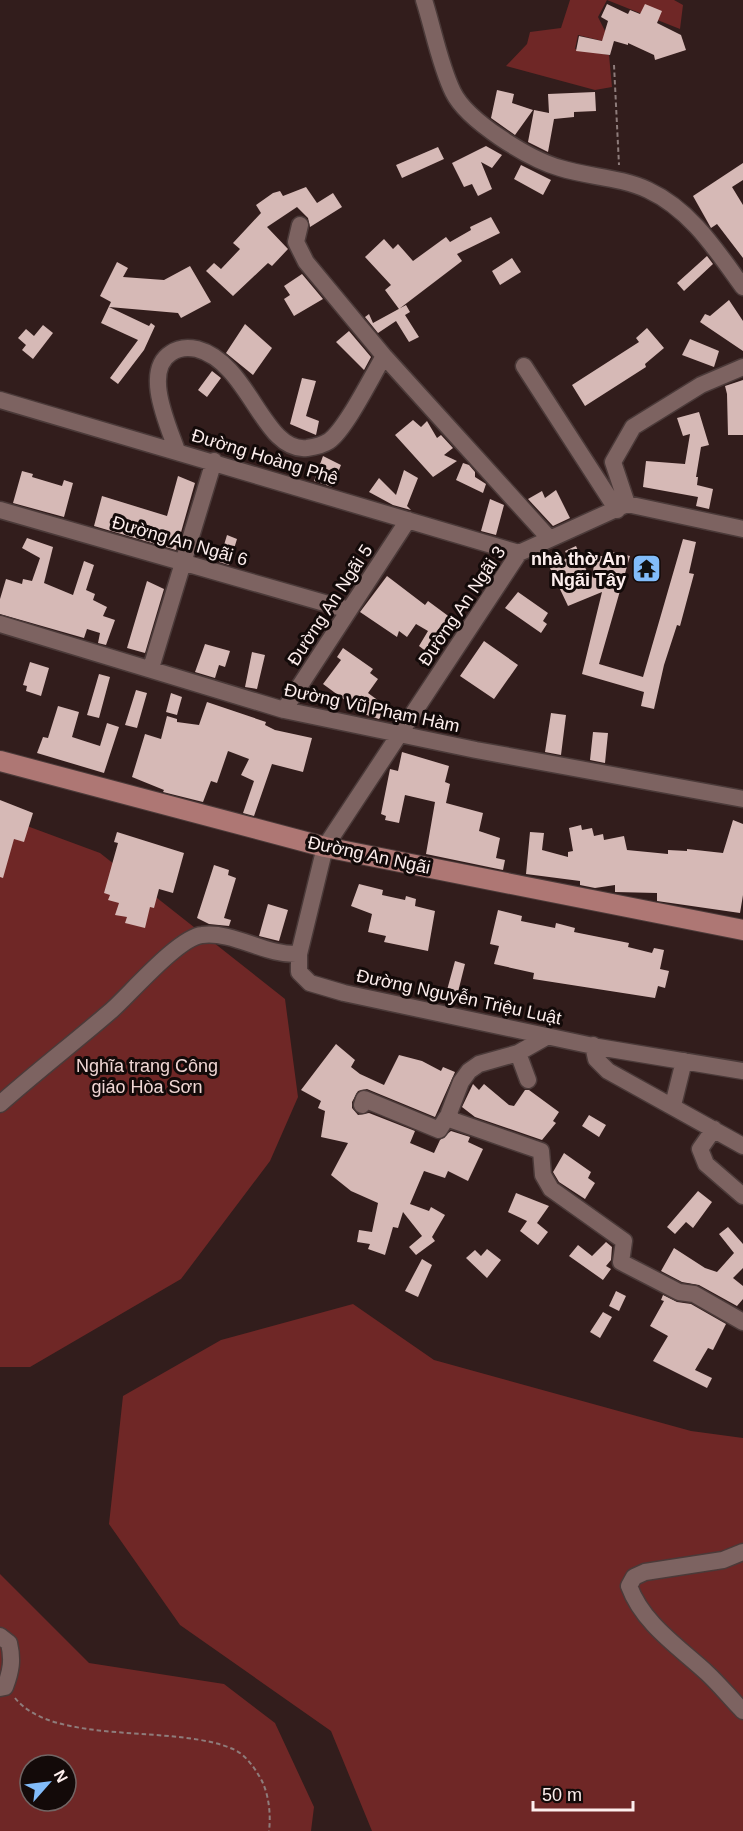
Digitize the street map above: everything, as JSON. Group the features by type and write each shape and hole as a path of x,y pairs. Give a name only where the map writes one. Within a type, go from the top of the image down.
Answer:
{"main road":[{"name":"Đường An Ngãi","path":"0,761 325,847 743,930"}],"street":[{"path":"424,0 453,93 471,116 502,139 559,168 620,180 648,190 682,210 701,230 743,287"},
{"path":"300,225 296,242 301,255 384,357 549,538"},
{"path":"177,451 157,383 162,362 173,351 196,349 223,363 240,381 275,434 289,447 299,448 320,445 338,432 384,357"},
{"path":"524,366 622,507 743,529"},
{"path":"622,507 613,462 633,426 701,385 743,367"},
{"name":"Đường Hoàng Phê","path":"0,400 214,461 519,553"},
{"path":"151,668 214,461"},
{"name":"Đường An Ngãi 3","path":"325,847 519,553 622,507"},
{"name":"Đường An Ngãi 6","path":"0,510 349,610"},
{"name":"Đường An Ngãi 5","path":"284,710 408,520"},
{"name":"Đường Vũ Phạm Hàm","path":"0,624 284,710 743,799"},
{"path":"0,1104 115,1007 183,943 198,935 212,934 286,955 299,954 325,847"},
{"name":"Đường Nguyễn Triệu Luật","path":"299,954 299,972 310,983 322,988 593,1045 743,1071"},
{"path":"452,1120 449,1113 461,1082 469,1071 478,1064 518,1053 548,1036"},
{"path":"593,1045 596,1059 608,1071 673,1105 743,1146"},
{"path":"518,1053 528,1080"},
{"path":"673,1105 684,1061"},
{"path":"362,1105 364,1099 439,1130 447,1118 541,1151 543,1175 551,1188 624,1241 621,1262 679,1292 694,1294 743,1322"},
{"path":"714,1129 700,1149 702,1157 706,1164 743,1196"},
{"path":"743,1552 723,1560 645,1572 634,1577 629,1586 635,1602 670,1642 708,1674 743,1711"},
{"path":"0,1636 9,1643 12,1655 11,1671 2,1688"}],"path":[{"path":"615,65 620,180"},
{"path":"2,1688 37,1717 86,1727 205,1740 237,1751 256,1769 265,1788 269,1831"}],"green space":[{"path":"570,0 607,0 598,17 611,43 578,35 575,49 609,55 612,87 595,90 506,66 527,44 530,32 561,28"},
{"path":"607,0 674,0 683,5 680,29"},
{"name":"Nghĩa trang Công giáo Hòa Sơn","path":"0,816 100,853 285,999 298,1097 270,1161 181,1279 30,1367 0,1367"},
{"path":"353,1304 434,1360 691,1431 743,1438 743,1831 372,1831 331,1731 180,1625 109,1524 123,1396 221,1340"},
{"path":"0,1574 89,1663 224,1684 275,1723 314,1807 311,1831 0,1831"}],"building":[{"path":"607,4 628,14 630,10 640,14 645,4 662,11 657,23 681,35 686,50 655,60 654,55 628,43 628,45 614,41 610,55 576,51 579,36 602,41 608,21 601,17"},
{"path":"497,90 514,94 512,103 533,110 515,135 491,118"},
{"path":"595,92 596,111 574,112 574,117 554,119 548,152 528,142 534,110 549,113 548,94"},
{"path":"486,146 502,155 492,168 481,162 492,189 478,196 472,184 464,187 452,163"},
{"path":"438,147 444,159 402,178 396,165"},
{"path":"743,163 743,180 732,187 743,205 743,258 717,224 711,228 693,196"},
{"path":"521,165 551,180 543,195 514,179"},
{"path":"306,187 317,203 333,193 342,207 310,227 308,218 297,207 267,227 288,249 272,266 268,263 233,296 206,271 214,263 221,269 240,249 233,243 261,213 256,205 273,193 280,191 283,196"},
{"path":"491,217 500,233 457,254 462,261 399,309 385,290 391,285 365,257 384,239 393,249 398,244 413,261 446,237 450,242 471,230 470,227"},
{"path":"707,256 713,264 684,291 677,283"},
{"path":"512,258 521,272 500,285 492,271"},
{"path":"117,262 128,268 123,277 164,280 190,266 211,302 181,318 178,313 109,307 149,326 151,323 155,326 144,350 118,384 110,378 138,340 101,323 111,302 100,296"},
{"path":"302,274 323,299 294,316 284,299 290,295 284,286"},
{"path":"729,300 743,321 743,351 700,322 705,314 710,316"},
{"path":"406,305 410,312 405,315 419,337 409,342 396,321 378,333 365,317 369,314 373,323"},
{"path":"245,324 272,348 253,375 226,353"},
{"path":"43,325 53,333 33,359 22,350 26,345 18,338 26,329 34,336"},
{"path":"647,328 664,348 645,364 646,367 585,406 572,385 639,342 636,338"},
{"path":"349,331 371,357 364,370 336,342"},
{"path":"690,339 719,351 714,367 682,355"},
{"path":"212,371 221,378 207,397 198,390"},
{"path":"302,378 316,381 306,416 319,421 316,435 290,424"},
{"path":"743,380 743,435 728,435 725,386"},
{"path":"699,412 709,445 701,447 696,477 698,477 697,485 713,489 709,509 696,506 698,497 643,487 646,461 685,464 690,434 683,436 677,418"},
{"path":"413,420 421,427 427,421 437,438 441,435 453,448 444,455 457,461 433,477 395,435"},
{"path":"323,456 341,465 332,487 314,481"},
{"path":"463,463 469,465 475,472 475,477 486,484 483,493 456,480"},
{"path":"404,470 418,478 407,506 411,510 393,505 369,492 379,478 396,495"},
{"path":"22,471 33,474 32,477 62,486 64,480 73,483 64,517 13,503"},
{"path":"178,476 195,483 176,550 94,526 102,496 167,516"},
{"path":"556,490 570,518 553,526 528,499 542,491 545,498"},
{"path":"490,499 504,505 496,535 481,531"},
{"path":"227,535 237,539 229,565 219,562"},
{"path":"27,538 53,547 44,583 73,595 84,561 94,565 86,590 95,594 93,600 107,607 103,616 115,620 106,645 98,643 100,633 87,629 84,638 0,614 0,599 6,579 22,584 23,579 32,581 40,558 22,548"},
{"path":"683,539 696,542 689,573 694,574 680,626 677,625 664,665 654,709 641,706 644,692 582,674 602,592 568,606 550,568 568,557 565,551 576,546 591,581 596,555 611,558 613,552 630,556 599,664 643,677"},
{"path":"387,576 425,605 428,601 451,618 440,633 448,638 431,655 419,646 428,631 416,624 407,637 399,631 397,637 360,612"},
{"path":"147,581 164,589 145,653 127,648"},
{"path":"518,592 548,613 543,621 547,624 541,633 505,608"},
{"path":"484,641 518,665 494,699 460,676"},
{"path":"205,644 230,651 225,667 219,665 215,678 195,672"},
{"path":"343,648 373,669 370,673 378,679 368,693 387,707 379,719 364,714 323,684 341,660 337,657"},
{"path":"252,652 265,655 257,689 245,687"},
{"path":"30,662 49,668 41,696 26,691 27,686 23,685"},
{"path":"99,674 110,677 99,718 87,715"},
{"path":"136,690 147,693 137,728 125,725"},
{"path":"171,693 182,697 177,715 166,712"},
{"path":"207,702 266,722 265,725 275,730 312,738 303,772 272,764 254,816 243,813 254,781 241,775 249,759 228,751 217,783 211,781 203,802 163,792 164,790 132,777 145,734 161,739 167,716 177,719 177,722 199,725"},
{"path":"58,706 79,712 72,737 100,746 107,723 119,727 104,773 37,753 43,737 48,738"},
{"path":"551,713 566,715 561,755 545,752"},
{"path":"593,732 608,733 605,763 590,760"},
{"path":"402,752 449,766 445,782 450,784 446,803 483,813 479,831 500,838 496,858 505,860 503,870 426,854 435,802 405,795 399,823 385,820 386,816 381,814 390,769 398,771"},
{"path":"0,800 33,813 24,842 14,839 3,878 0,877"},
{"path":"733,820 743,824 743,895 740,913 657,901 657,893 615,892 615,885 595,888 580,885 580,881 526,874 530,832 544,833 542,850 568,857 568,852 573,851 569,828 581,825 582,830 592,828 594,836 603,834 604,840 624,836 627,850 668,854 668,850 687,851 687,849 723,853"},
{"path":"117,832 184,853 173,893 159,889 154,908 150,907 145,928 125,923 127,917 115,915 119,903 108,900 110,895 104,893 118,843 114,842"},
{"path":"214,865 229,870 228,875 236,878 224,918 231,920 229,926 209,924 197,918"},
{"path":"359,884 383,890 382,895 405,900 406,896 416,899 415,906 435,911 428,951 384,942 386,936 368,932 372,914 351,906"},
{"path":"268,904 288,910 279,941 259,936"},
{"path":"498,910 522,916 521,921 555,928 556,923 575,928 574,932 629,943 628,947 652,953 654,948 664,950 660,969 669,971 665,988 658,986 655,998 533,979 534,973 494,964 499,946 490,944"},
{"path":"455,961 465,964 455,1004 444,1001"},
{"path":"336,1044 355,1060 351,1067 360,1074 384,1085 399,1055 422,1061 441,1071 443,1067 455,1072 435,1117 367,1089 358,1091 352,1102 352,1108 358,1115 369,1113 415,1131 410,1143 434,1153 440,1140 451,1131 470,1137 468,1142 483,1149 468,1181 448,1171 445,1178 424,1171 410,1204 429,1211 431,1207 445,1215 432,1237 435,1241 416,1255 409,1247 422,1236 403,1212 398,1228 393,1227 385,1255 368,1249 370,1244 357,1242 359,1230 372,1232 378,1203 351,1191 331,1175 348,1143 321,1137 325,1111 318,1108 321,1101 301,1090"},
{"path":"473,1084 479,1090 484,1084 509,1105 514,1106 525,1090 529,1090 559,1112 553,1121 556,1123 542,1140 475,1117 462,1107"},
{"path":"589,1115 606,1125 599,1137 582,1126"},
{"path":"564,1153 591,1172 588,1178 595,1183 585,1199 559,1182 553,1172"},
{"path":"698,1191 712,1202 693,1228 686,1222 675,1234 667,1227"},
{"path":"516,1193 549,1206 537,1223 548,1232 538,1245 520,1231 527,1221 508,1212"},
{"path":"728,1227 743,1244 743,1268 733,1278 743,1286 743,1299 737,1306 699,1285 682,1282 661,1271 674,1248 705,1268 717,1272 734,1253 719,1234"},
{"path":"606,1242 612,1247 611,1260 606,1266 611,1269 603,1280 569,1256 578,1245 592,1256"},
{"path":"487,1249 501,1260 487,1278 466,1258 475,1250 481,1256"},
{"path":"422,1259 432,1265 418,1297 405,1291"},
{"path":"616,1291 626,1296 619,1311 609,1306"},
{"path":"663,1295 677,1302 691,1304 726,1324 713,1350 708,1348 695,1370 712,1378 707,1388 653,1361 668,1336 650,1326 664,1301 661,1300"},
{"path":"603,1312 612,1317 600,1338 590,1332"}],"place":[{"name":"nhà thờ An Ngãi Tây","path":"647,569"}]}
